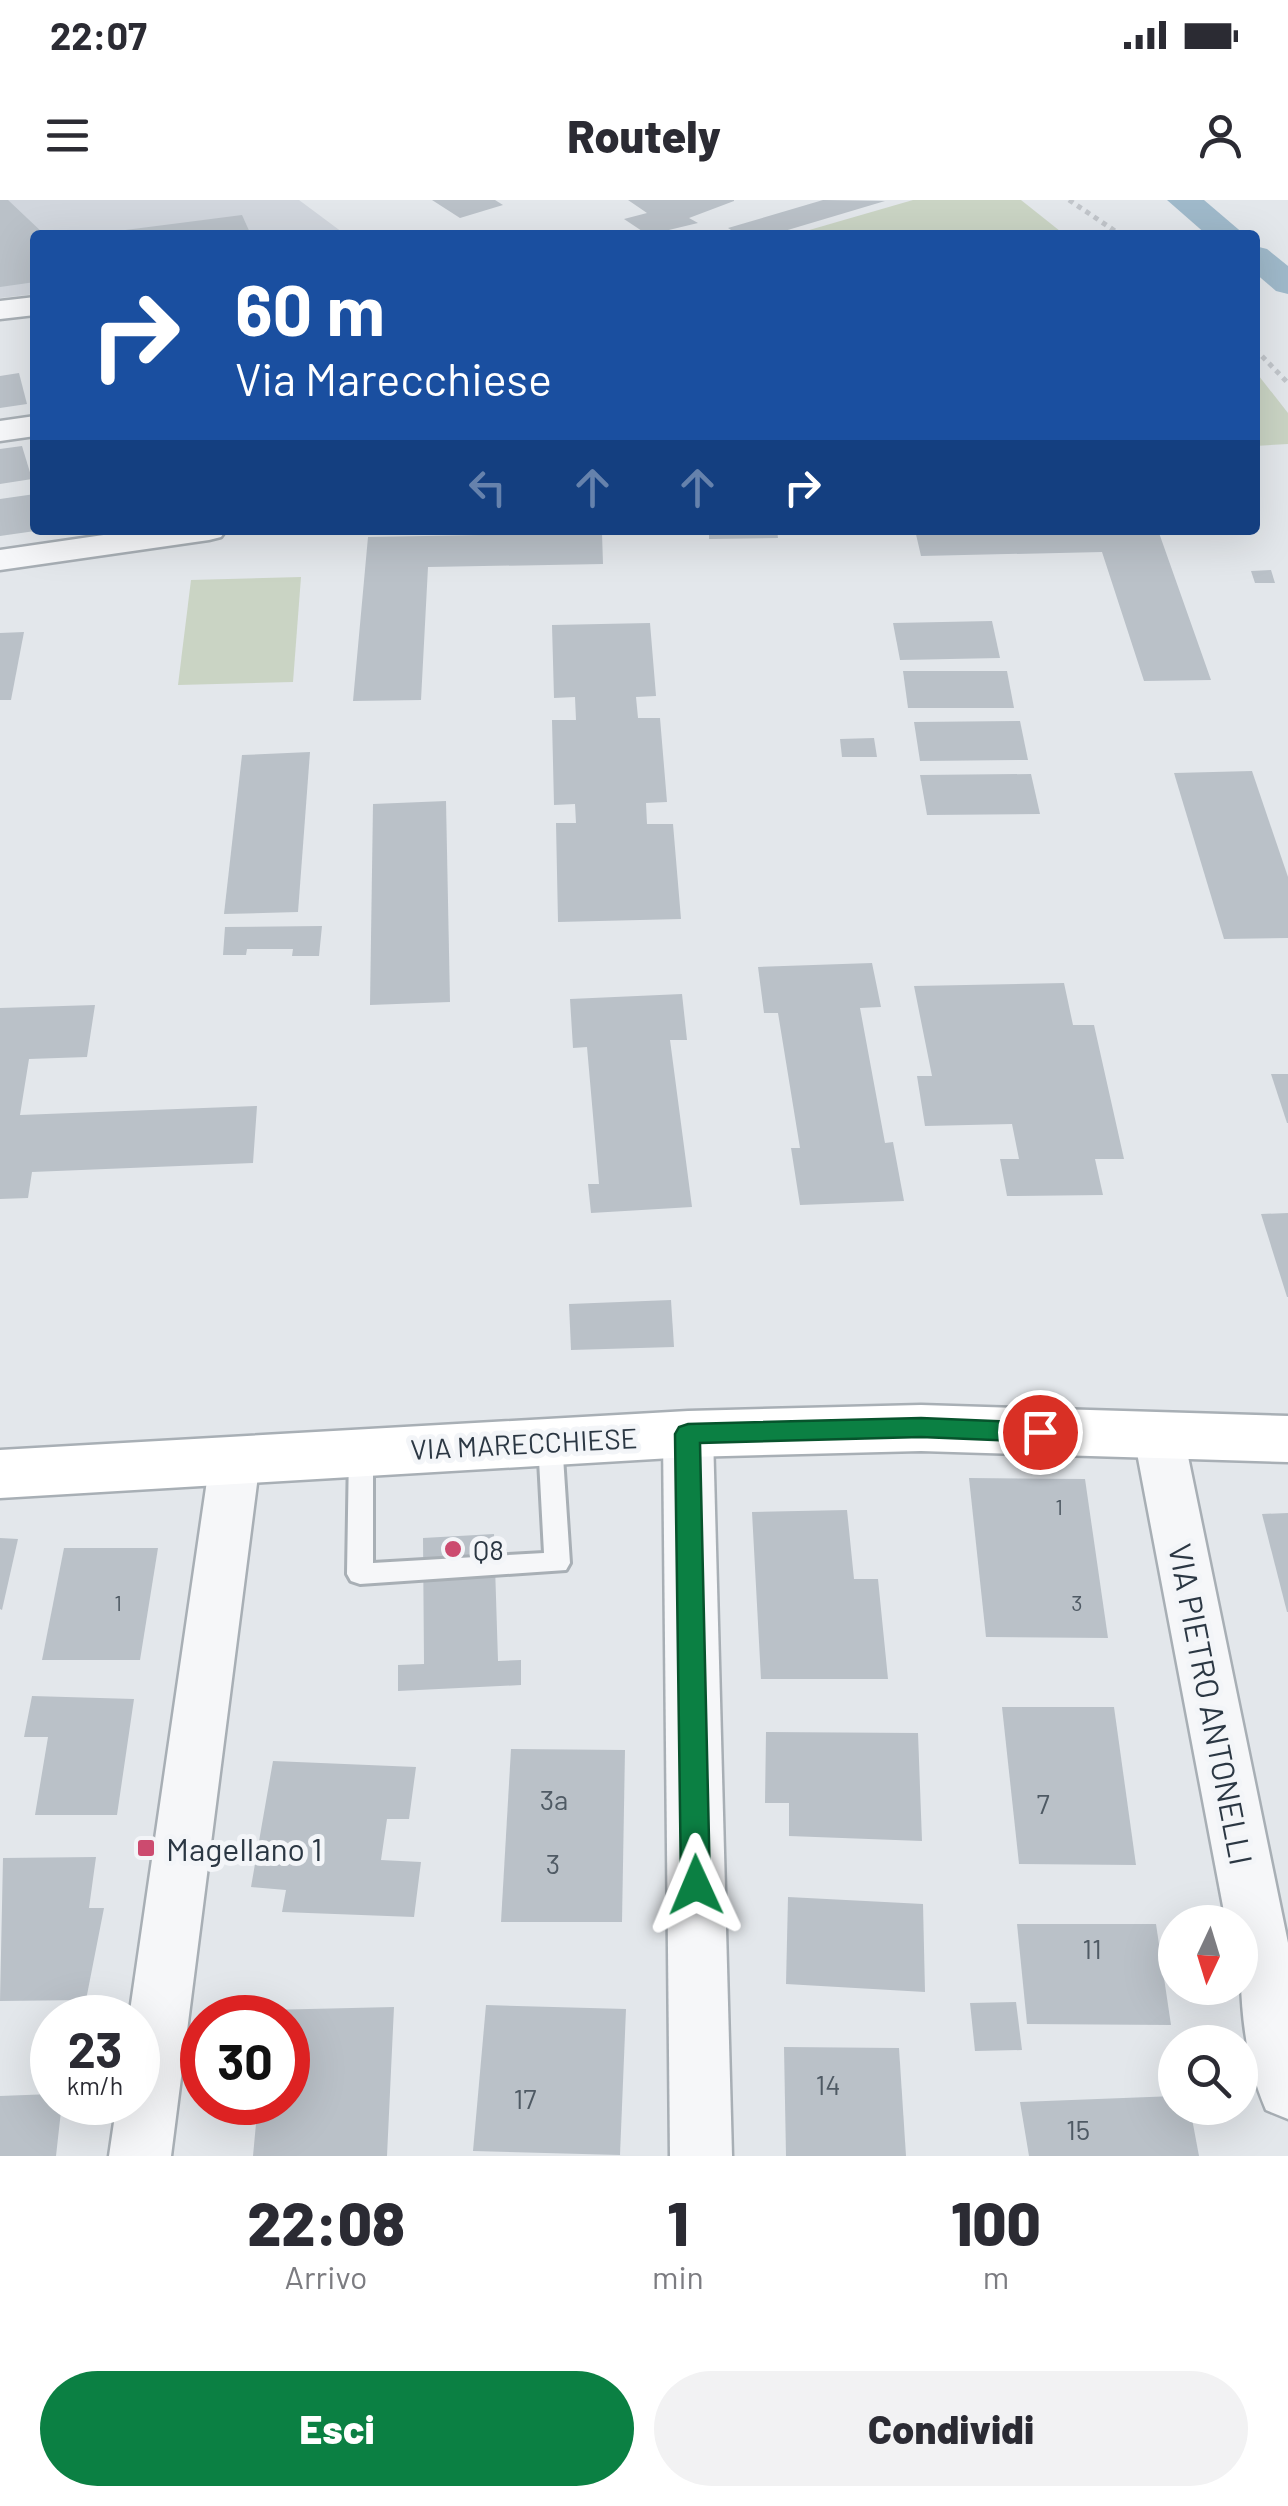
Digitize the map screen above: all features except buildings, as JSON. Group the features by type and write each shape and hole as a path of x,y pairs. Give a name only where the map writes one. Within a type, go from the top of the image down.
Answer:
{"main road":[{"name":"VIA MARECCHIESE","path":"0,1474 688,1434 921,1428 1288,1439"}],"street":[{"path":"0,310 30,307"},
{"path":"0,431 30,427"},
{"path":"0,560 174,535"},
{"path":"688,1434 701,2156"},
{"name":"VIA PIETRO ANTONELLI","path":"1159,1437 1288,2090"},
{"path":"140,2156 235,1460"}],"lane":[{"path":"361,1452 360,1574 556,1563 550,1441"}],"path":[{"path":"1069,200 1113,230"},
{"path":"1260,354 1288,383"}],"shaded area":[{"path":"0,200 299,200 339,230 30,230 30,295 0,298"}],"green space":[{"path":"913,200 1021,200 1059,230 809,230"},
{"path":"1260,377 1288,413 1288,444 1260,446"},
{"path":"301,577 293,682 178,685 191,580"}],"waterway":[{"path":"1183,200 1222,230"},
{"path":"1260,260 1288,284"}],"place":[{"name":"Q8","path":"453,1549"},
{"name":"Magellano 1","path":"146,1848"}],"route":[{"path":"696,1885 688,1434 921,1428 1040,1432"}]}
